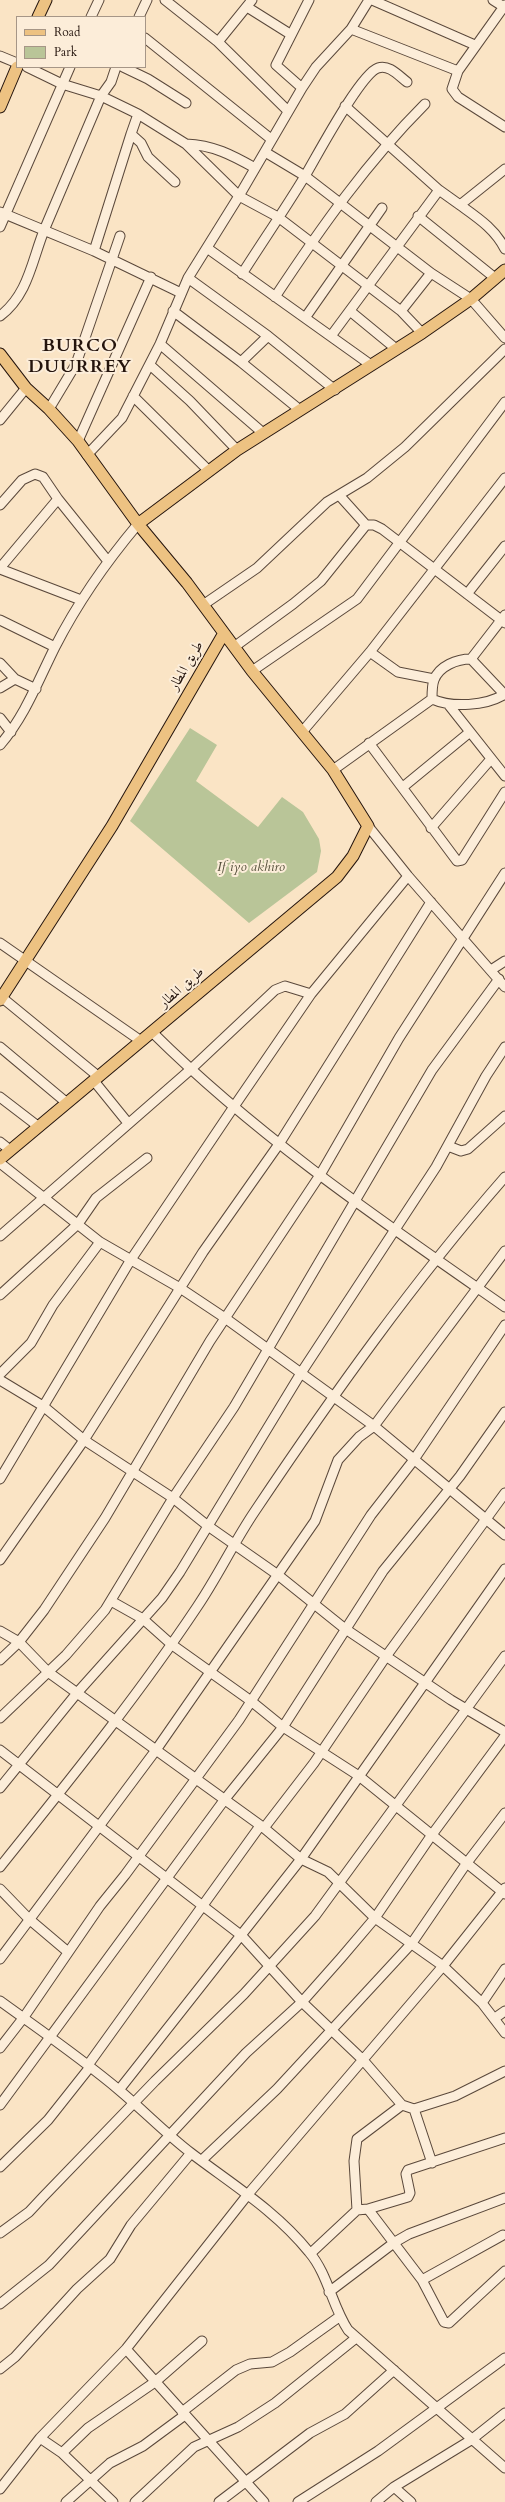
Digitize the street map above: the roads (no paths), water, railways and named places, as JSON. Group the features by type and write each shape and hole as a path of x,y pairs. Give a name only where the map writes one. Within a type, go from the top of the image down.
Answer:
{"main road":[{"path":"38,16 46,0"},
{"path":"0,107 17,68"},
{"path":"138,524 237,450 300,410 335,390 395,348 422,333 470,299 505,270"},
{"path":"0,354 26,388 49,409 78,441 138,524 187,583 252,671 333,770 368,826"},
{"name":"طريق المطار","path":"1,998 24,960 112,826 224,633"},
{"name":"طريق المطار","path":"0,1159 141,1041 153,1033 338,877 353,856 368,826"}],"street":[{"path":"91,16 99,0"},
{"path":"140,16 147,0"},
{"path":"165,0 218,42 288,111"},
{"path":"302,88 276,65 290,34 309,0"},
{"path":"87,455 117,425 150,365 188,278 239,196 302,88 316,67 351,29 370,0 475,45"},
{"path":"493,0 504,6 458,71 452,89 454,94 505,127"},
{"path":"218,42 249,4 290,34"},
{"path":"351,29 458,71"},
{"path":"146,39 271,139"},
{"path":"0,56 16,63"},
{"path":"28,68 62,84 101,96 138,114 186,144 239,196 278,217 369,285 401,311 422,333"},
{"path":"0,227 3,213 70,68"},
{"path":"0,316 18,297 27,281 44,231 101,96 111,82 116,68"},
{"path":"125,68 148,79 186,103"},
{"path":"242,274 305,176 345,106 372,71 377,68 389,68 407,82"},
{"path":"275,297 339,204 388,144 425,104"},
{"path":"345,106 439,190 496,233 505,249"},
{"path":"94,251 138,114"},
{"path":"131,134 141,144 148,157 175,182"},
{"path":"186,144 206,145 222,150 255,168"},
{"path":"265,152 305,176 339,204 431,273 470,299 503,337"},
{"path":"460,205 505,169"},
{"path":"331,336 398,247 418,216 439,190"},
{"path":"305,318 382,208"},
{"path":"3,213 94,251 181,292"},
{"path":"418,216 495,278"},
{"path":"49,409 76,364 120,236"},
{"path":"207,248 371,365"},
{"path":"401,311 431,273"},
{"path":"78,441 151,277"},
{"path":"188,278 268,336 335,390"},
{"path":"173,311 241,362 300,410"},
{"path":"350,311 395,348"},
{"path":"241,362 268,336"},
{"path":"160,344 263,433"},
{"path":"203,605 257,568 327,502 367,478 405,447 505,349"},
{"path":"150,365 190,401 237,450"},
{"path":"0,420 26,388"},
{"path":"133,396 209,471"},
{"path":"252,671 358,599 505,402"},
{"path":"0,505 22,480 35,474 42,476 58,500 108,560"},
{"path":"302,732 370,652 505,478"},
{"path":"333,770 432,699 434,679 442,670 455,661 471,660 504,619 466,594 382,529 374,525 366,525 340,495"},
{"path":"58,500 0,568 81,600"},
{"path":"0,745 11,732 36,689 55,647 81,600 108,560 138,524"},
{"path":"234,647 294,604 321,581 366,525"},
{"path":"466,594 505,546"},
{"path":"0,620 55,647"},
{"path":"370,652 398,672 434,679"},
{"path":"432,699 448,704 489,701 505,694 471,660"},
{"path":"0,663 15,679 36,689"},
{"path":"0,688 15,679"},
{"path":"448,704 505,776"},
{"path":"0,718 11,732"},
{"path":"403,788 470,732"},
{"path":"369,743 457,861 462,860 505,792"},
{"path":"431,828 491,759"},
{"path":"368,826 408,876 505,987"},
{"path":"0,1660 19,1642 44,1610 132,1471 225,1318 320,1175 399,1038 462,937 505,873"},
{"path":"0,1479 130,1261 233,1108 311,994 408,876"},
{"path":"0,1560 84,1440 180,1288 279,1144 431,902"},
{"path":"0,943 141,1041"},
{"path":"491,970 505,961"},
{"path":"0,1718 66,1655 110,1601 173,1498 234,1407 356,1202 432,1070 499,979"},
{"path":"0,1236 190,1070 275,990 285,986 311,994"},
{"path":"1,998 96,1079 128,1123"},
{"path":"153,1033 190,1070 233,1108 279,1144 356,1202 505,1307"},
{"path":"0,1047 67,1103"},
{"path":"0,1788 77,1693 143,1619 180,1572 301,1373 448,1146 486,1076 505,1047"},
{"path":"0,1098 38,1127"},
{"path":"448,1146 461,1151 468,1149 505,1116"},
{"path":"0,1142 10,1150"},
{"path":"0,1295 78,1224 96,1198 147,1158"},
{"path":"0,1163 100,1242 130,1261 180,1288 225,1318 374,1426 413,1461 505,1535"},
{"path":"0,1867 115,1721 171,1644 198,1605 234,1544 334,1398 456,1233 505,1177"},
{"path":"0,1374 31,1343 57,1300 100,1242"},
{"path":"0,1959 212,1673 315,1521 338,1460 359,1437 374,1426 505,1251"},
{"path":"0,2048 24,2017 100,1906 139,1856 195,1777 239,1720 371,1515 413,1461 505,1325"},
{"path":"0,1380 43,1406 84,1440 173,1498 208,1526 278,1575 344,1628 465,1708 505,1732"},
{"path":"0,2105 49,2037 168,1879 225,1799 283,1727 333,1650 344,1628 383,1571 449,1489 505,1412"},
{"path":"0,2167 48,2120 89,2066 202,1904 321,1753 387,1655 505,1493"},
{"path":"119,2090 211,1972 242,1936 301,1859 427,1683 505,1569"},
{"path":"0,2489 40,2438 126,2349 249,2193 443,1966 504,1892 431,1836 359,1776 321,1753 283,1727 251,1701 171,1644 143,1619 110,1601"},
{"path":"0,1631 19,1642 48,1672 225,1799 301,1859 320,1867 338,1882 375,1918 443,1966 482,2003 505,2033"},
{"path":"0,2233 28,2212 133,2103 270,1966 332,1896 338,1882 396,1806 465,1708 505,1656"},
{"path":"0,2304 49,2264 246,2053 302,2002 375,1918 431,1836 505,1736"},
{"path":"0,1750 242,1936 302,2002 363,2060 402,2105 414,2109 455,2096 505,2071"},
{"path":"202,2160 277,2089 412,1944 466,1864 505,1813"},
{"path":"0,1889 29,1919 68,1952"},
{"path":"482,2003 505,1969"},
{"path":"0,2001 24,2017 89,2066 119,2090 191,2153 249,2193 284,2223 311,2253 339,2317 356,2338 437,2407 505,2468"},
{"path":"495,2018 505,2011"},
{"path":"357,2210 354,2161 357,2139 402,2105"},
{"path":"414,2109 432,2163"},
{"path":"311,2253 357,2210 368,2210 408,2197 410,2193 406,2174 408,2170 505,2138"},
{"path":"0,2369 15,2357 77,2289 113,2256 131,2225 191,2153"},
{"path":"329,2292 394,2242 409,2234 505,2198"},
{"path":"368,2210 422,2280 441,2319 449,2323 505,2272"},
{"path":"422,2280 503,2235"},
{"path":"66,2502 110,2463 143,2446 236,2370 250,2364 272,2362 284,2356 339,2317"},
{"path":"135,2502 183,2456 207,2441 238,2427 275,2403 356,2338"},
{"path":"62,2453 88,2428 155,2382 202,2341"},
{"path":"126,2349 207,2441 264,2502"},
{"path":"298,2502 378,2451 505,2358"},
{"path":"219,2502 310,2433 345,2414 394,2370"},
{"path":"376,2502 394,2487 472,2440 505,2414"},
{"path":"40,2438 62,2453 91,2479 113,2502"},
{"path":"394,2487 411,2502"}],"district":[{"name":"BURCO DUURREY","path":"80,357"}],"park label":[{"name":"If iyo akhiro","path":"251,868"}]}
